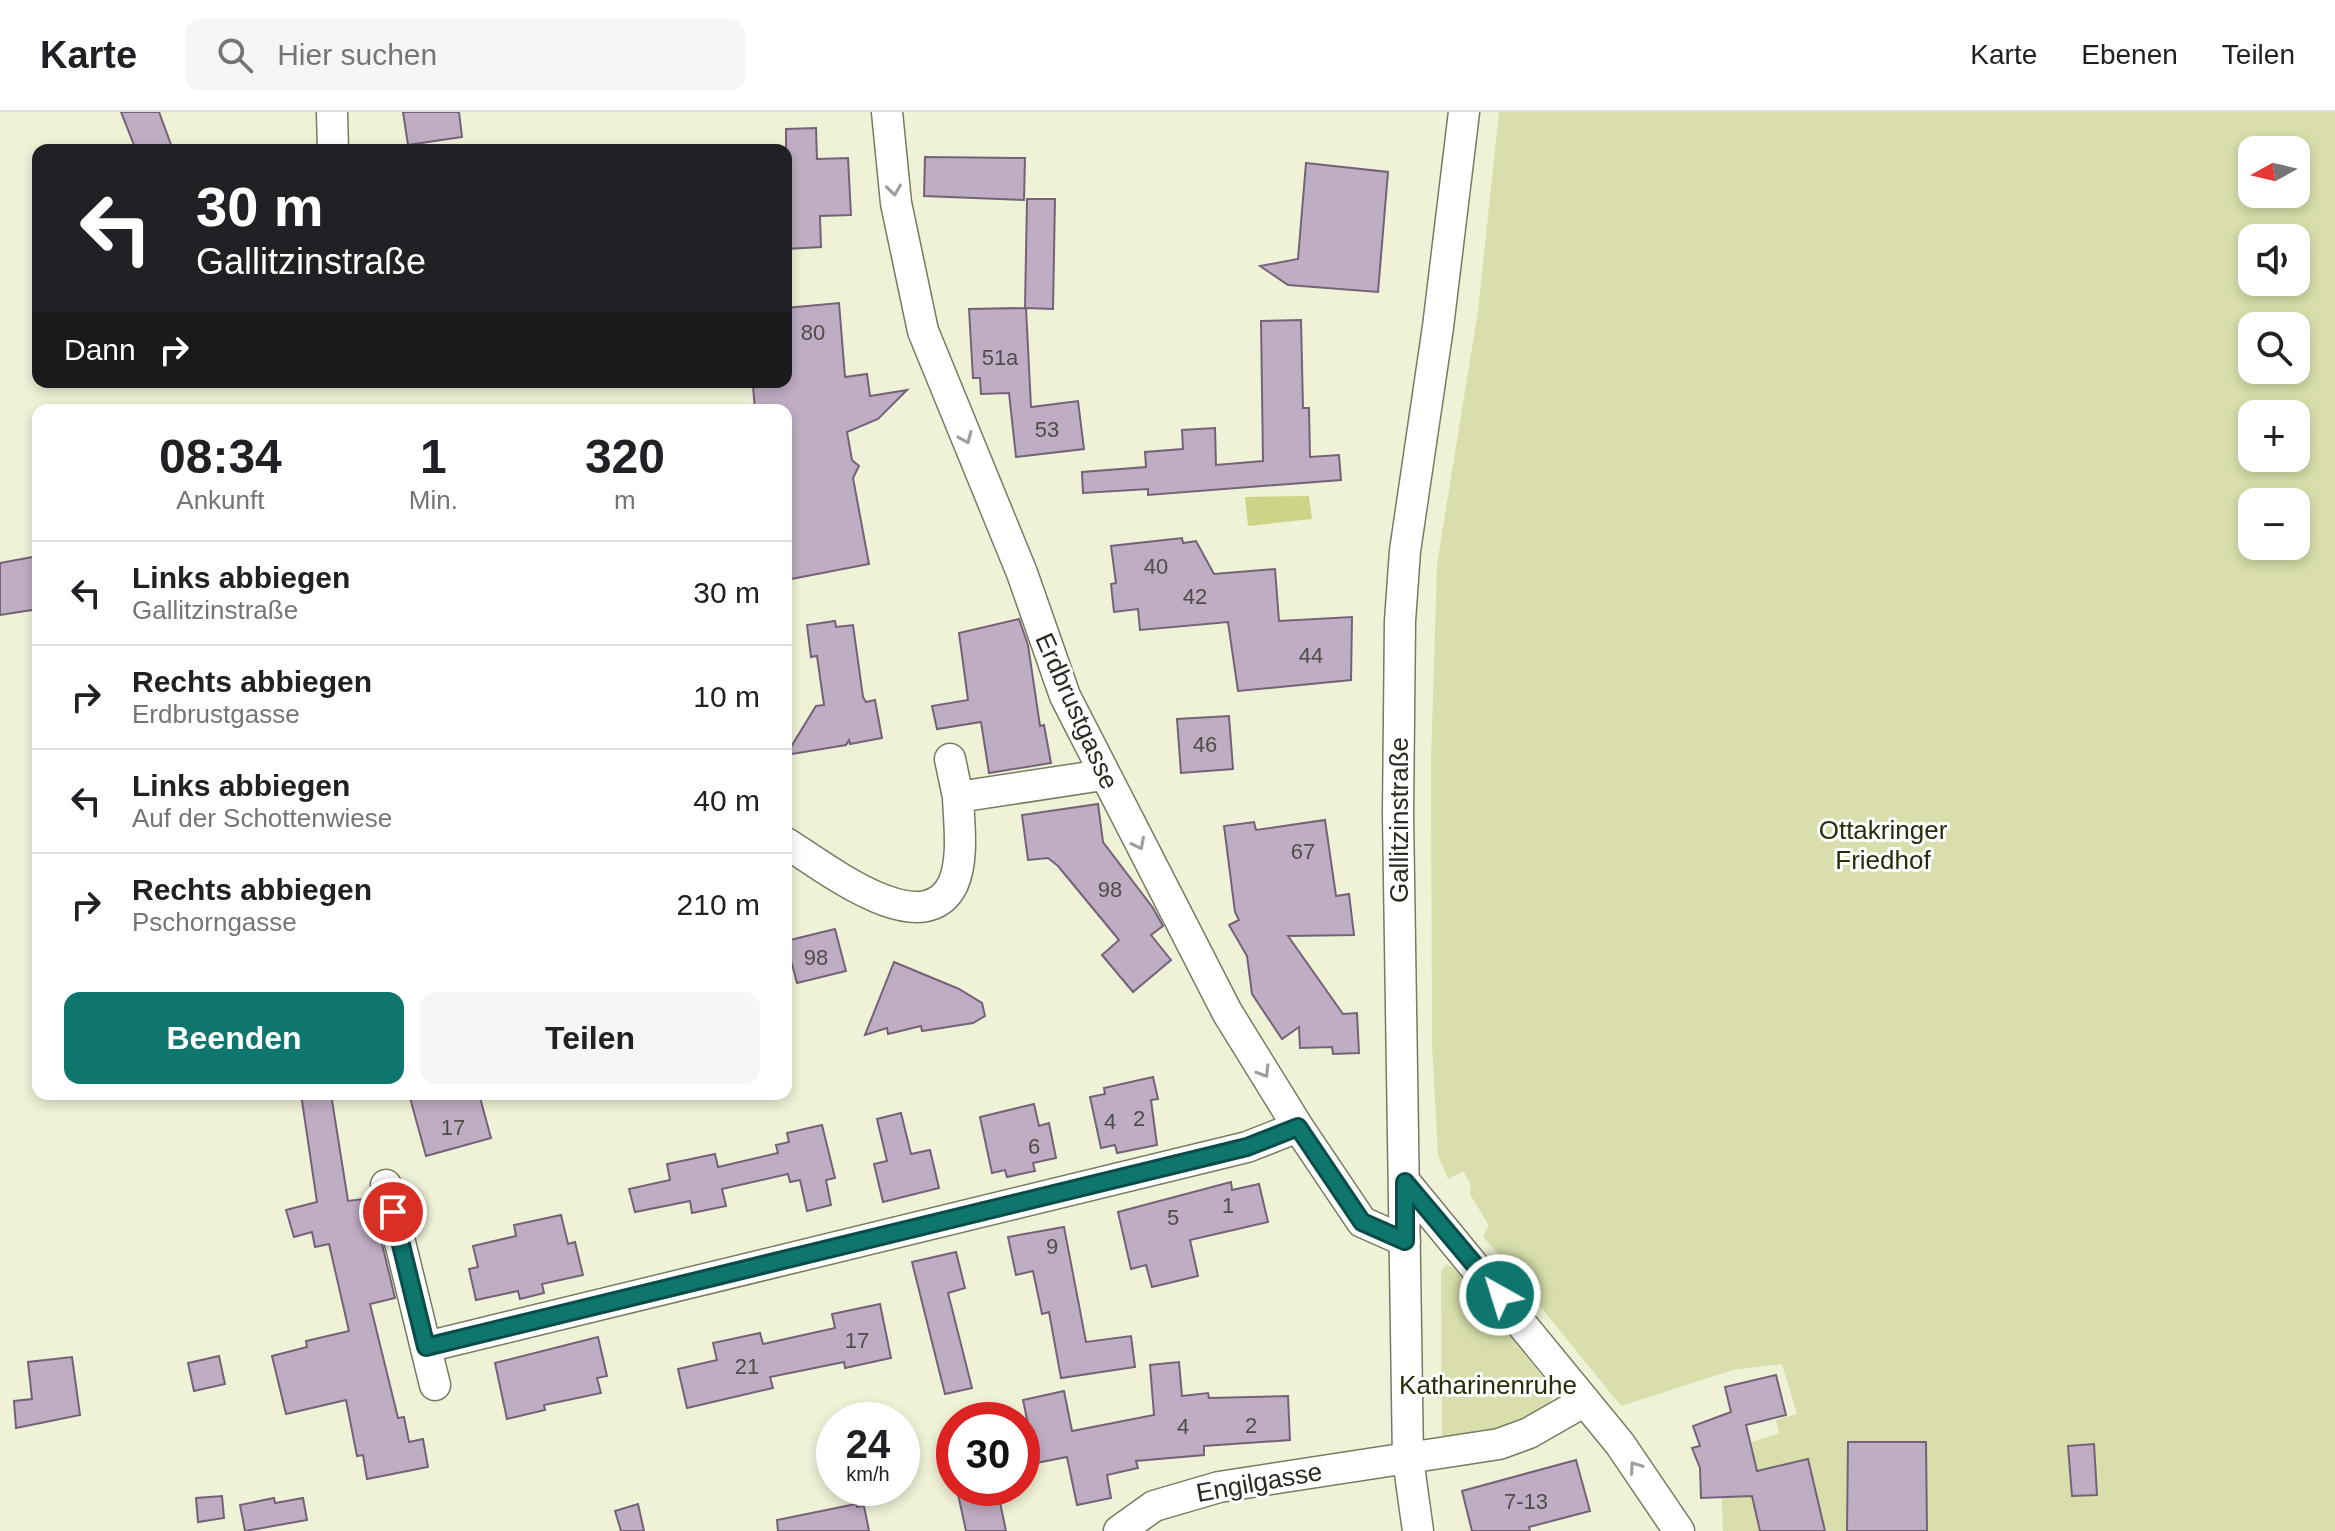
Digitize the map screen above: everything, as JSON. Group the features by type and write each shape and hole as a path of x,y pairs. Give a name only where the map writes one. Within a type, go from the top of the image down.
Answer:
{"street":[{"path":"332,112 333,144"},
{"name":"Erdbrustgasse","path":"887,112 896,203 923,331 1022,573 1065,696 1227,1012 1298,1127 1362,1222 1405,1241"},
{"name":"Gallitzinstraße","path":"1418,1531 1408,1459 1398,814 1400,621 1405,551 1438,327 1464,112"},
{"path":"792,847 898,907 924,907 940,899 952,884 958,865 958,797 950,759"},
{"path":"958,797 1103,775"},
{"path":"426,1347 1247,1147 1298,1127"},
{"path":"1405,1182 1585,1401 1679,1531"},
{"path":"386,1185 435,1385"},
{"path":"1408,1459 1513,1440 1585,1401"},
{"name":"Engilgasse","path":"1119,1531 1154,1506 1188,1494 1286,1475 1408,1459"}],"green space":[{"name":"Ottakringer Friedhof","path":"1499,112 2335,112 2335,1531 1723,1531 1721,1483 1729,1450 1779,1433 1776,1420 1797,1414 1782,1364 1733,1370 1621,1406 1483,1236 1489,1226 1470,1194 1471,1185 1463,1171 1448,1179 1438,1155 1432,1044 1431,762 1437,564 1478,311"},
{"name":"Katharinenruhe","path":"1446,1265 1453,1267 1552,1388 1551,1407 1526,1423 1442,1441 1441,1271"}],"shaded area":[{"path":"1309,496 1312,519 1248,526 1245,497"}],"building":[{"path":"121,112 159,112 171,144 134,144"},
{"path":"403,112 459,112 462,137 408,144"},
{"path":"816,128 817,159 848,158 851,215 820,216 821,247 792,249 792,144 786,144 786,129"},
{"path":"925,157 1025,158 1024,200 924,196"},
{"path":"1306,163 1388,172 1378,292 1288,285 1260,266 1298,259"},
{"path":"1027,199 1055,199 1053,309 1026,308 1031,407 1078,401 1084,449 1016,457 1009,393 981,394 980,378 973,378 969,309 1025,308"},
{"path":"839,303 845,377 867,374 870,396 907,390 878,419 847,432 852,460 859,466 853,478 869,564 792,579 792,404 754,404 753,388 792,388 792,307"},
{"path":"1301,320 1303,408 1309,408 1310,457 1339,455 1341,480 1148,495 1148,489 1083,493 1082,472 1146,467 1145,452 1183,449 1182,430 1215,428 1216,465 1263,461 1261,321"},
{"path":"1182,538 1183,543 1196,541 1214,574 1275,569 1279,621 1352,617 1351,680 1238,691 1228,622 1140,630 1138,609 1114,612 1111,584 1116,583 1111,546"},
{"path":"32,557 32,610 0,615 0,563"},
{"path":"1019,619 1028,645 1040,726 1044,725 1051,763 989,773 981,722 937,729 932,706 968,700 959,633"},
{"path":"835,621 836,627 853,625 863,697 866,702 875,700 882,738 850,744 849,740 846,745 792,754 792,745 816,706 824,705 817,656 811,657 807,625"},
{"path":"1229,716 1233,769 1181,773 1177,719"},
{"path":"1098,804 1103,842 1153,908 1163,926 1151,935 1171,960 1133,992 1102,955 1119,940 1058,866 1048,858 1028,860 1022,815"},
{"path":"1325,820 1336,896 1349,894 1354,935 1288,936 1343,1014 1357,1013 1359,1053 1333,1054 1332,1047 1300,1048 1299,1027 1282,1039 1252,994 1247,956 1229,925 1239,920 1235,912 1224,826 1254,822 1256,830"},
{"path":"835,929 846,971 797,983 792,964 792,940"},
{"path":"894,962 959,989 982,1003 985,1016 973,1023 922,1031 921,1026 888,1034 887,1028 865,1035"},
{"path":"1153,1077 1158,1099 1151,1100 1157,1145 1117,1153 1115,1145 1101,1148 1090,1097 1105,1094 1104,1088"},
{"path":"302,1100 332,1100 348,1201 371,1198 395,1298 370,1304 398,1418 404,1417 409,1442 423,1439 428,1467 367,1479 363,1455 357,1456 346,1400 286,1414 272,1356 307,1347 306,1341 349,1331 329,1244 315,1247 312,1232 294,1237 286,1210 317,1202"},
{"path":"411,1100 481,1100 491,1138 426,1156"},
{"path":"1034,1104 1039,1126 1049,1123 1056,1158 1033,1163 1035,1171 1007,1177 1005,1170 992,1173 980,1117"},
{"path":"901,1113 911,1154 930,1150 939,1188 883,1202 874,1164 887,1161 877,1119"},
{"path":"822,1125 835,1178 826,1180 831,1205 807,1211 800,1180 790,1182 788,1174 722,1189 726,1206 692,1213 690,1201 635,1212 629,1189 670,1180 667,1164 715,1154 718,1167 778,1153 776,1145 789,1142 787,1133"},
{"path":"1231,1182 1232,1190 1259,1184 1268,1222 1190,1240 1198,1276 1152,1287 1146,1265 1131,1269 1118,1212"},
{"path":"561,1215 568,1244 575,1242 583,1275 542,1284 544,1293 520,1299 518,1291 476,1300 469,1269 478,1267 473,1246 516,1236 514,1225"},
{"path":"1064,1227 1086,1342 1131,1336 1135,1367 1061,1378 1049,1312 1042,1314 1033,1271 1016,1275 1008,1237"},
{"path":"956,1252 965,1288 948,1293 972,1388 945,1394 912,1262"},
{"path":"880,1304 891,1358 845,1368 844,1362 770,1377 773,1388 687,1408 678,1369 717,1360 713,1343 760,1333 763,1344 835,1328 832,1314"},
{"path":"598,1337 607,1376 597,1378 601,1393 544,1405 545,1410 507,1419 495,1363"},
{"path":"219,1356 225,1384 194,1391 188,1363"},
{"path":"72,1357 80,1415 16,1428 14,1401 32,1399 28,1362"},
{"path":"1179,1362 1182,1396 1208,1393 1209,1398 1288,1396 1290,1440 1204,1446 1204,1455 1136,1461 1138,1468 1107,1475 1111,1498 1077,1505 1067,1457 1040,1462 1040,1402 1023,1400 1064,1391 1072,1431 1154,1415 1150,1365"},
{"path":"1776,1375 1786,1415 1746,1425 1757,1471 1808,1459 1825,1531 1760,1531 1752,1496 1701,1498 1700,1468 1692,1448 1700,1446 1693,1426 1731,1412 1725,1387"},
{"path":"1848,1442 1926,1442 1927,1531 1847,1531"},
{"path":"2094,1444 2097,1495 2072,1496 2068,1446"},
{"path":"1576,1460 1590,1511 1529,1527 1530,1531 1472,1531 1462,1491"},
{"path":"222,1496 224,1518 198,1522 196,1498"},
{"path":"274,1498 275,1503 303,1498 307,1520 245,1531 240,1505"},
{"path":"638,1504 644,1531 621,1531 615,1511"},
{"path":"846,1506 864,1506 869,1531 778,1531 777,1520"},
{"path":"961,1506 1001,1506 1006,1531 966,1531"}],"route":[{"path":"393,1212 426,1347 1247,1147 1298,1127 1362,1222 1405,1241 1405,1182 1500,1295"}]}
